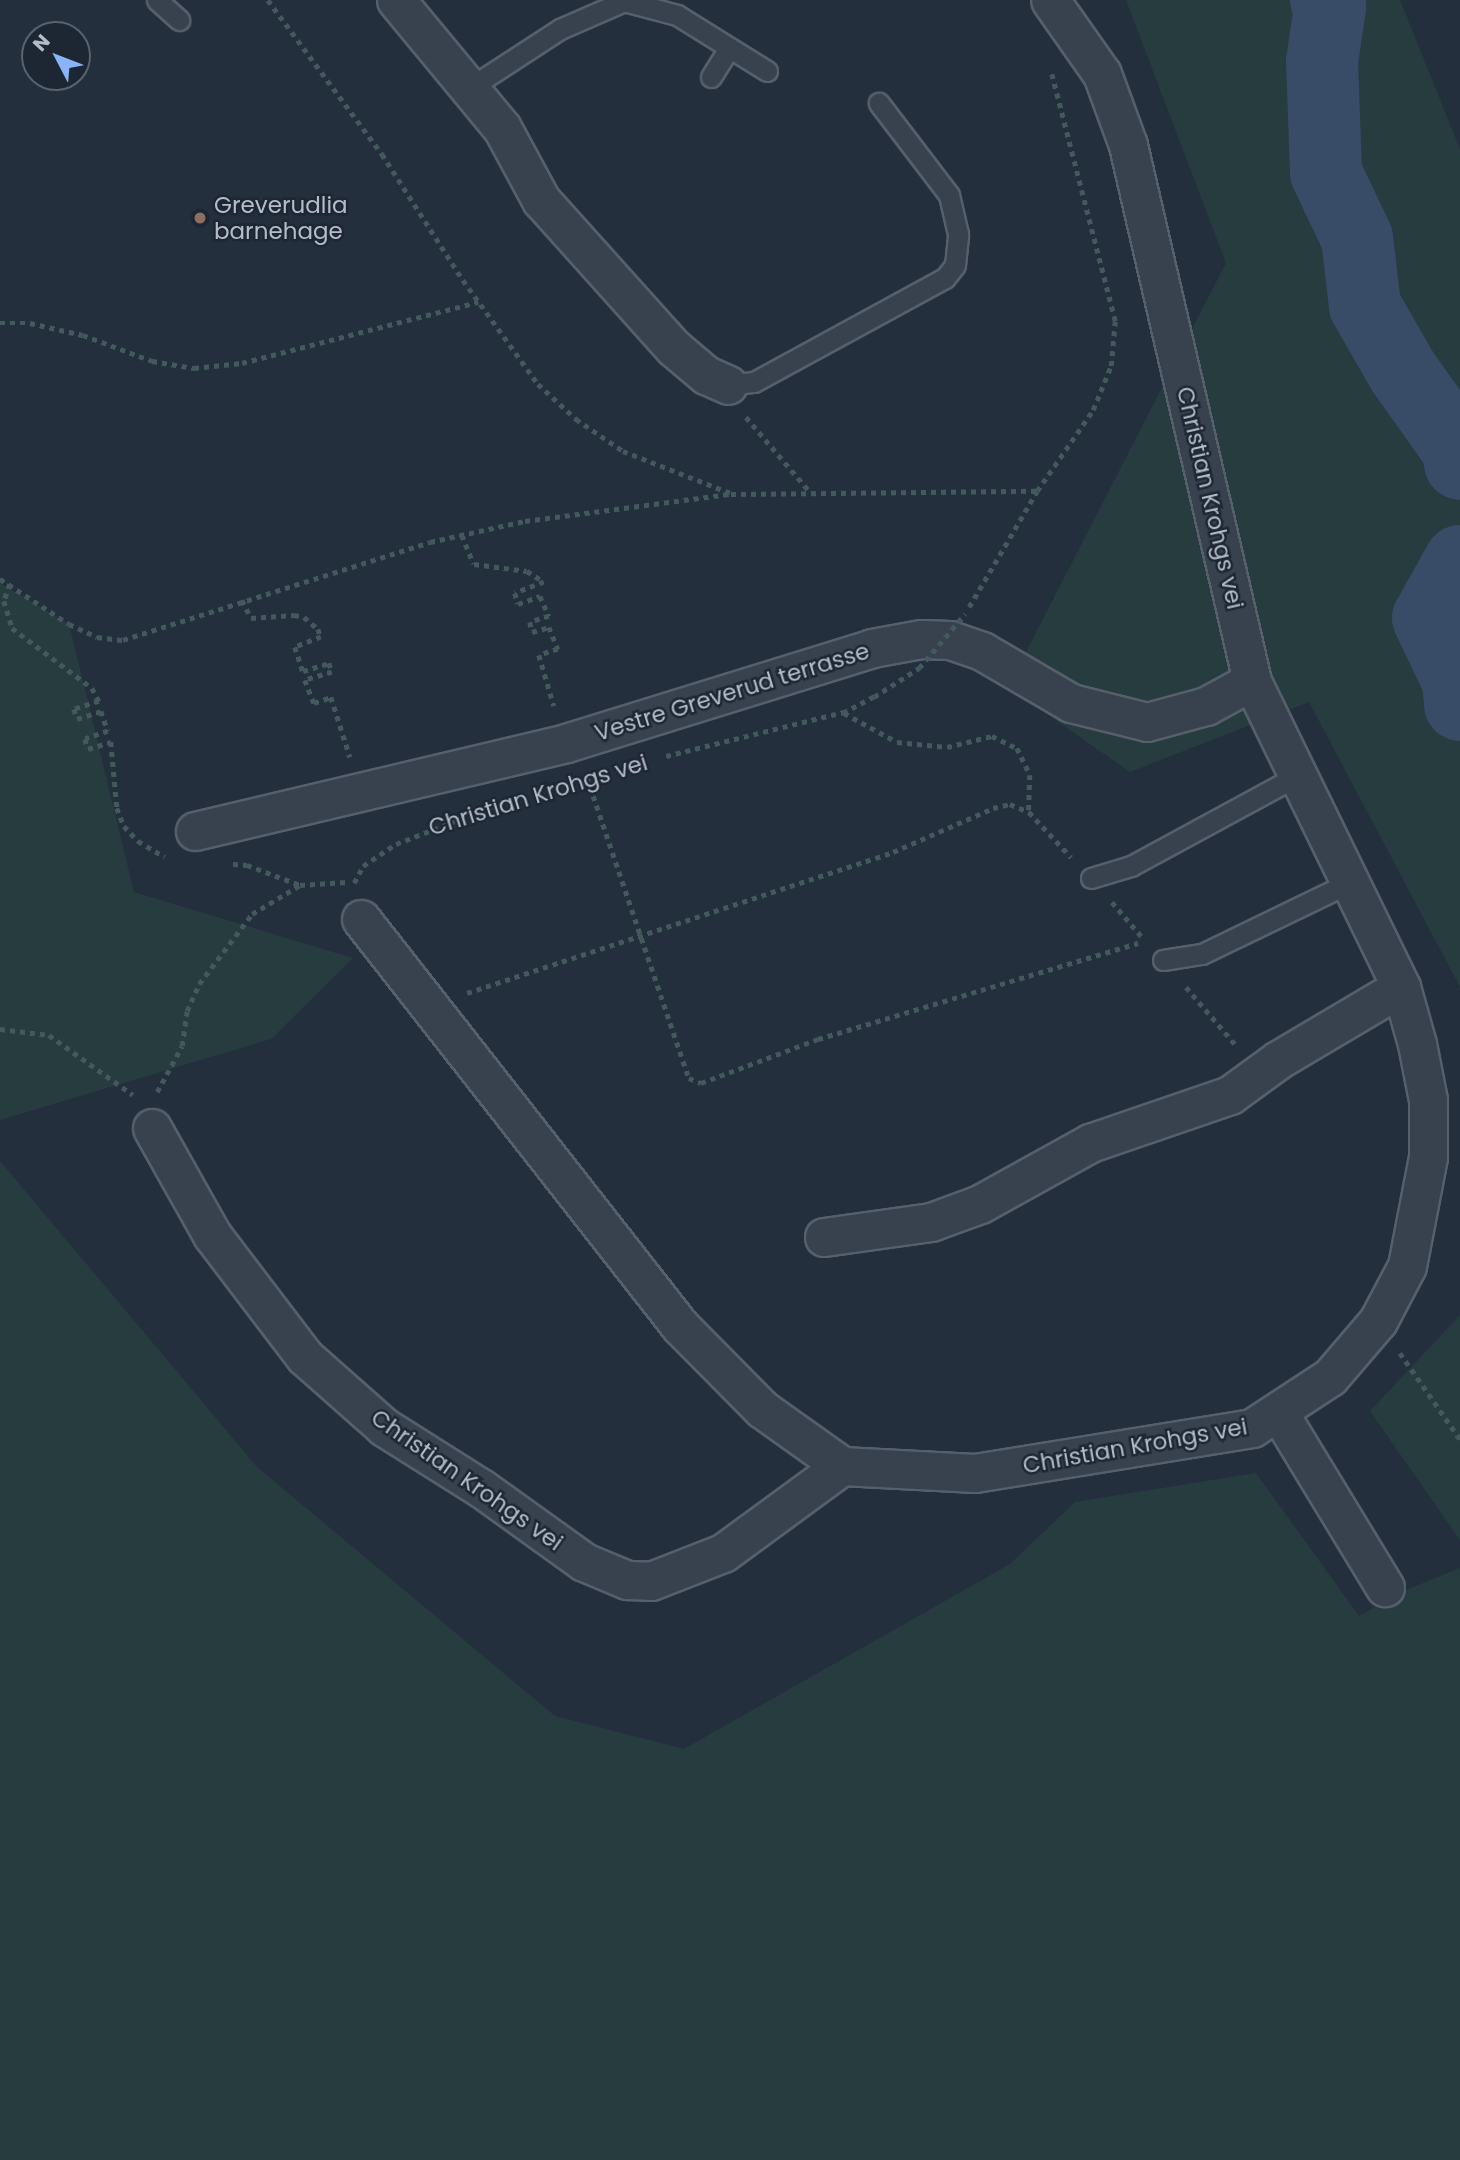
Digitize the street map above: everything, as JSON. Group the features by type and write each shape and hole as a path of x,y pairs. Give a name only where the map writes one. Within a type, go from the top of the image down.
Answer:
{"street":[{"path":"396,0 471,87 502,128 541,200 674,348 706,375 729,386"},
{"name":"Christian Krohgs vei","path":"149,1118 212,1235 305,1357 384,1427 481,1488 584,1562 627,1580 651,1581 723,1553 842,1466 975,1474 1252,1428 1279,1413 1330,1377 1378,1321 1407,1266 1428,1157 1428,1100 1401,987 1347,884 1252,681 1128,145 1102,74 1050,0"},
{"name":"Vestre Greverud terrasse","path":"195,831 566,743 872,648 921,639 950,640 982,651 1071,704 1147,722 1206,706 1252,681"},
{"path":"361,919 680,1326 762,1409 842,1466"},
{"path":"824,1237 931,1222 980,1204 1090,1143 1230,1095 1401,987"},
{"path":"1279,1413 1385,1587"}],"lane":[{"path":"157,0 179,20"},
{"path":"471,87 560,30 624,1 677,15 767,71"},
{"path":"711,77 729,48"},
{"path":"729,386 754,382 945,278 955,265 958,234 949,195 878,103"},
{"path":"1091,878 1131,866 1297,776"},
{"path":"1163,960 1202,954 1347,884"}],"path":[{"path":"268,0 382,154 478,302 538,384 576,419 624,452 731,494"},
{"path":"1029,812 1030,775 1017,748 992,736 947,747 897,742 844,713 919,668 965,614 1037,491 1093,410 1111,366 1115,321 1048,58"},
{"path":"0,323 30,323 83,335 152,362 194,368 242,363 478,302"},
{"path":"729,386 738,408 812,494"},
{"path":"0,579 69,624 97,638 123,640 242,600 462,535 525,521 731,494 1037,491"},
{"path":"462,535 474,564 527,571 544,582 514,593 518,604 540,596 549,616 530,622 533,632 549,626 558,649 539,655 566,743"},
{"path":"10,584 4,601 12,628 92,688 99,701 74,709 77,719 102,710 108,731 85,739 88,749 111,742 117,808 124,826 148,848 169,859"},
{"path":"242,600 251,618 294,615 304,617 318,629 321,637 295,647 303,671 329,663 332,672 306,681 314,703 331,697 345,739"},
{"name":"Christian Krohgs vei","path":"652,760 848,710"},
{"name":"Christian Krohgs vei","path":"566,743 577,780 600,774"},
{"path":"433,1012 518,973 638,935 881,856 993,808 1010,804 1029,812 1146,940 818,1039 701,1083 689,1078 638,935 587,777"},
{"name":"Christian Krohgs vei","path":"354,882 363,866 419,832 519,797"},
{"path":"247,865 300,886 354,882 353,901 361,919"},
{"path":"0,1029 49,1035 127,1090 149,1118 182,1046 187,1011 199,984 252,914 300,886"},
{"path":"1163,960 1261,1073"},
{"path":"1378,1321 1460,1439"}],"green space":[{"path":"1126,0 1400,0 1460,149 1460,987 1309,702 1130,772 1008,687 1226,263"},
{"path":"0,583 69,624 134,892 353,958 271,1039 0,1120"},
{"path":"0,1161 257,1467 555,1716 684,1749 1010,1564 1075,1502 1256,1473 1359,1616 1396,1594 1460,1568 1460,2160 0,2160"},
{"path":"1460,1315 1460,1540 1370,1411"}],"waterway":[{"path":"1326,0 1330,7 1322,62 1326,173 1357,238 1365,306 1403,372 1457,448 1460,464"},
{"path":"1460,561 1428,618 1458,681 1460,705"}],"place":[{"name":"Greverudlia barnehage","path":"200,218"}]}
